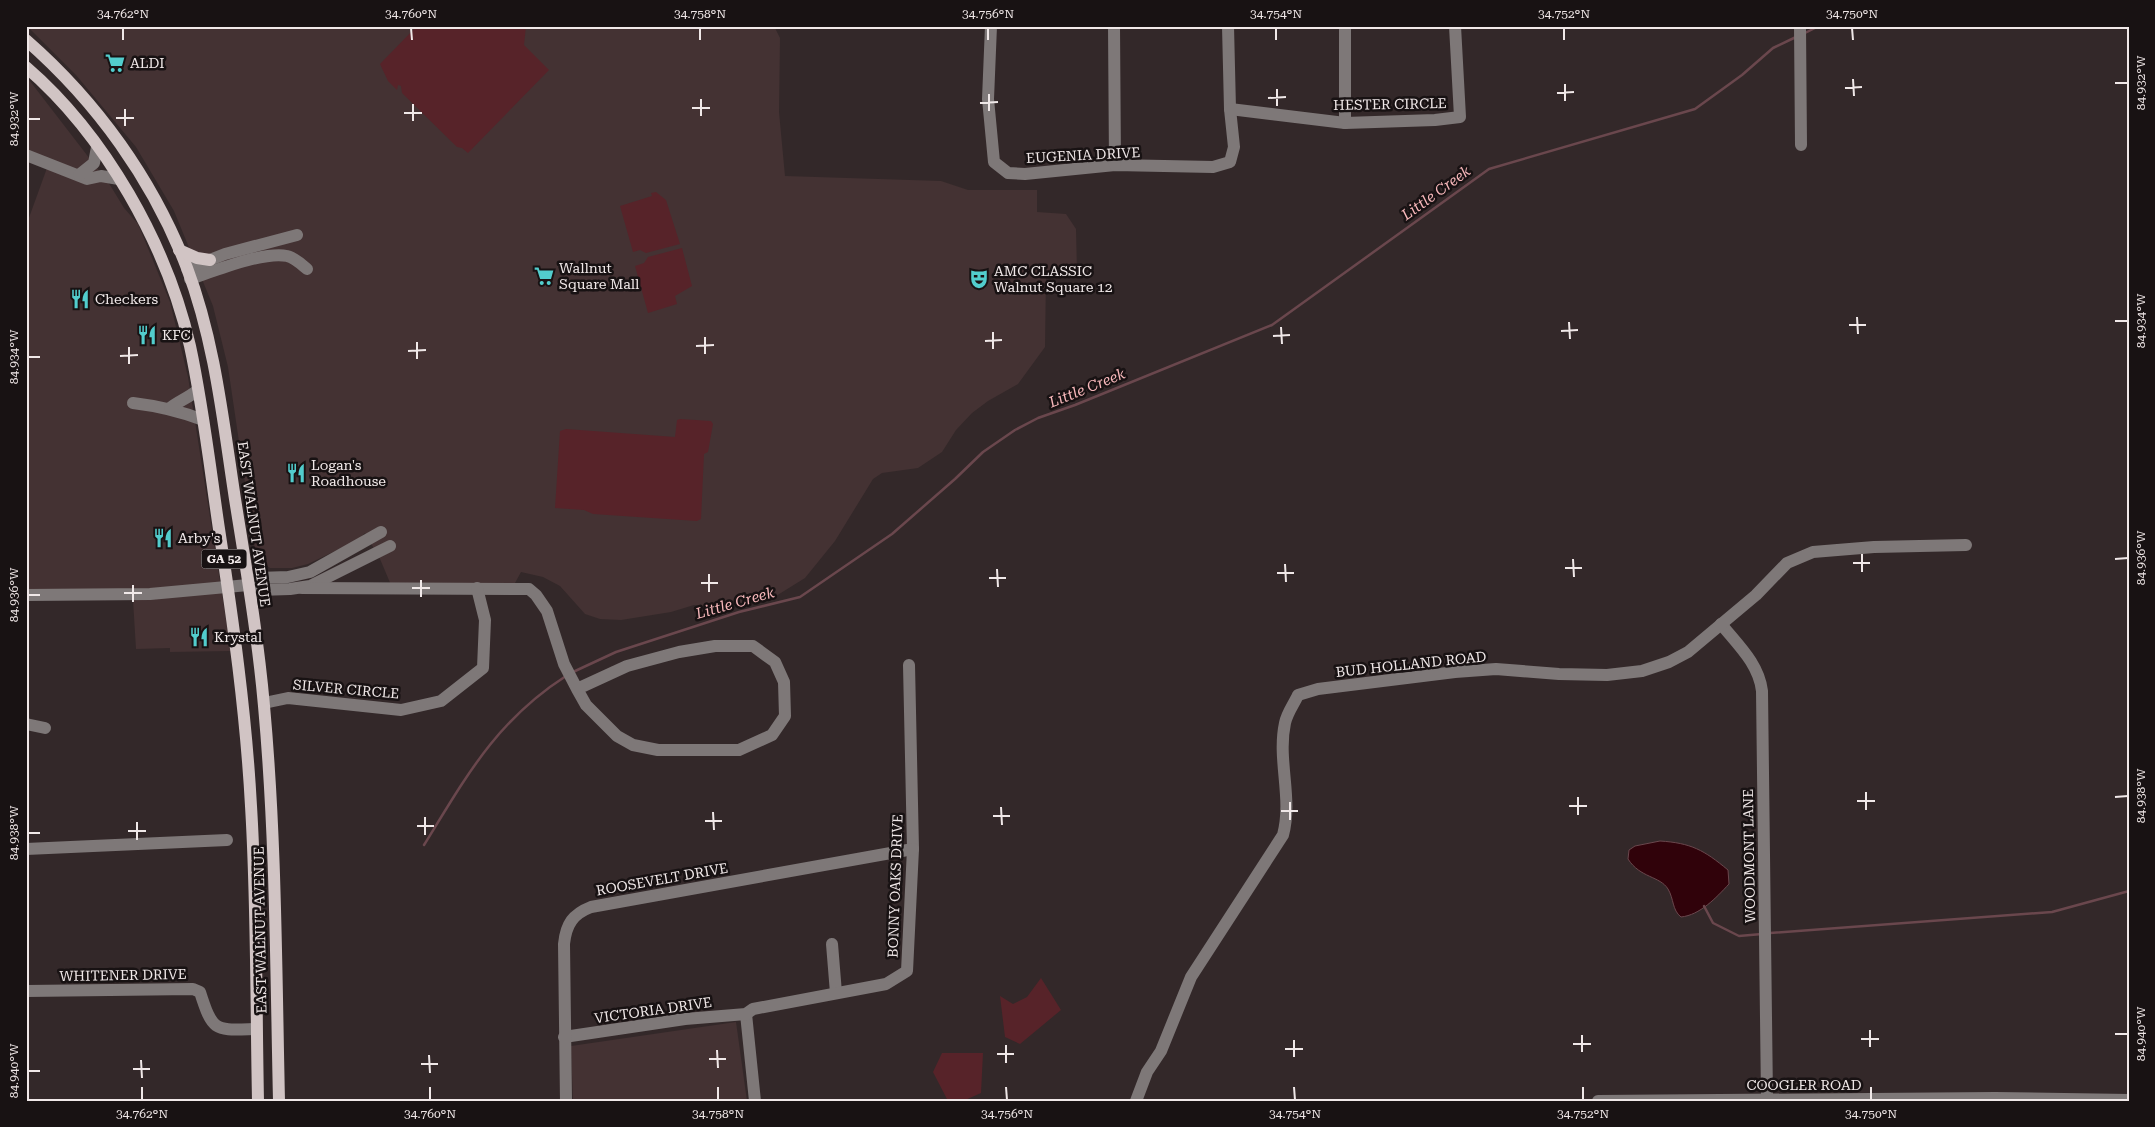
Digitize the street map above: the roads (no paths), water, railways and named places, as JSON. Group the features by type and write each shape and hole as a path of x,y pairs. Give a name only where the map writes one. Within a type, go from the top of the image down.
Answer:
{"main road":[{"name":"EAST WALNUT AVENUE","path":"26,40 66,77 117,138 154,198 189,274 210,341 248,585 264,703 272,820 278,1101"},
{"name":"EAST WALNUT AVENUE","path":"26,67 57,98 97,147 119,179 146,227 164,268 189,345 198,390 228,588 245,727 252,806 258,1101"},
{"path":"179,250 197,258 210,260"}],"street":[{"name":"EUGENIA DRIVE","path":"991,26 988,99 994,162 1008,173 1025,174 1115,166 1213,167 1230,162 1234,147 1230,109"},
{"path":"1114,26 1115,166"},
{"path":"1228,26 1230,109"},
{"path":"1345,26 1345,123"},
{"name":"HESTER CIRCLE","path":"1230,109 1345,123 1435,120 1460,117 1455,26"},
{"path":"1800,26 1800,145"},
{"path":"79,174 94,164 97,147"},
{"path":"26,155 79,174 87,179 101,176 119,179"},
{"path":"189,274 210,260 297,235"},
{"path":"189,274 271,256 287,256 307,269"},
{"path":"170,408 198,390"},
{"path":"133,403 170,408 175,412 202,420"},
{"path":"26,596 150,594 228,588 248,585 258,578 288,578 310,572 381,532"},
{"name":"BUD HOLLAND ROAD","path":"1136,1101 1147,1072 1161,1051 1191,977 1283,835 1287,819 1283,756 1285,722 1298,695 1318,689 1454,672 1496,669 1559,674 1607,675 1642,671 1669,662 1688,652 1722,624 1787,564 1813,552 1874,547 1966,545"},
{"path":"302,588 310,586 390,546"},
{"path":"248,585 258,590 302,588 529,589 536,595 546,611 564,664 576,688 586,705 617,736 633,744 658,750 739,750 772,735 785,716 784,682 775,662 753,646 715,646 679,652 628,666 576,688"},
{"name":"SILVER CIRCLE","path":"264,703 288,698 401,710 441,701 483,668 485,620 477,588"},
{"name":"WOODMONT LANE","path":"1722,624 1761,679 1767,1100"},
{"name":"BONNY OAKS DRIVE","path":"746,1014 753,1009 886,984 907,971 913,849 909,665"},
{"path":"26,724 45,728"},
{"path":"26,848 227,840"},
{"name":"ROOSEVELT DRIVE","path":"566,1101 564,1037 566,929 571,919 581,911 591,907 913,849"},
{"path":"832,944 836,994"},
{"name":"WHITENER DRIVE","path":"26,992 193,989 200,992 209,1020 215,1026 222,1030 256,1029"},
{"path":"746,1014 755,1101"},
{"name":"VICTORIA DRIVE","path":"564,1037 685,1019 746,1014"},
{"name":"COOGLER ROAD","path":"1598,1101 2129,1100"}],"waterway":[{"name":"Little Creek","path":"1805,33 1819,26"},
{"name":"Little Creek","path":"573,672 616,652 739,612 800,597 892,534 983,452 1015,430 1038,418 1075,405 1272,325 1489,169 1695,109 1742,75 1773,48 1796,37"},
{"name":"Little Creek","path":"424,845 454,796 501,731 542,693 566,676"},
{"path":"1770,933 2052,912 2129,891"},
{"path":"1704,906 1713,923 1739,936 1762,934"}],"place":[{"name":"ALDI","path":"115,63"},
{"name":"Wallnut Square Mall","path":"544,276"},
{"name":"AMC CLASSIC Walnut Square 12","path":"979,279"},
{"name":"Checkers","path":"80,299"},
{"name":"KFC","path":"147,335"},
{"name":"Logan's Roadhouse","path":"296,473"},
{"name":"Arby's","path":"163,538"},
{"name":"Krystal","path":"199,637"}]}
